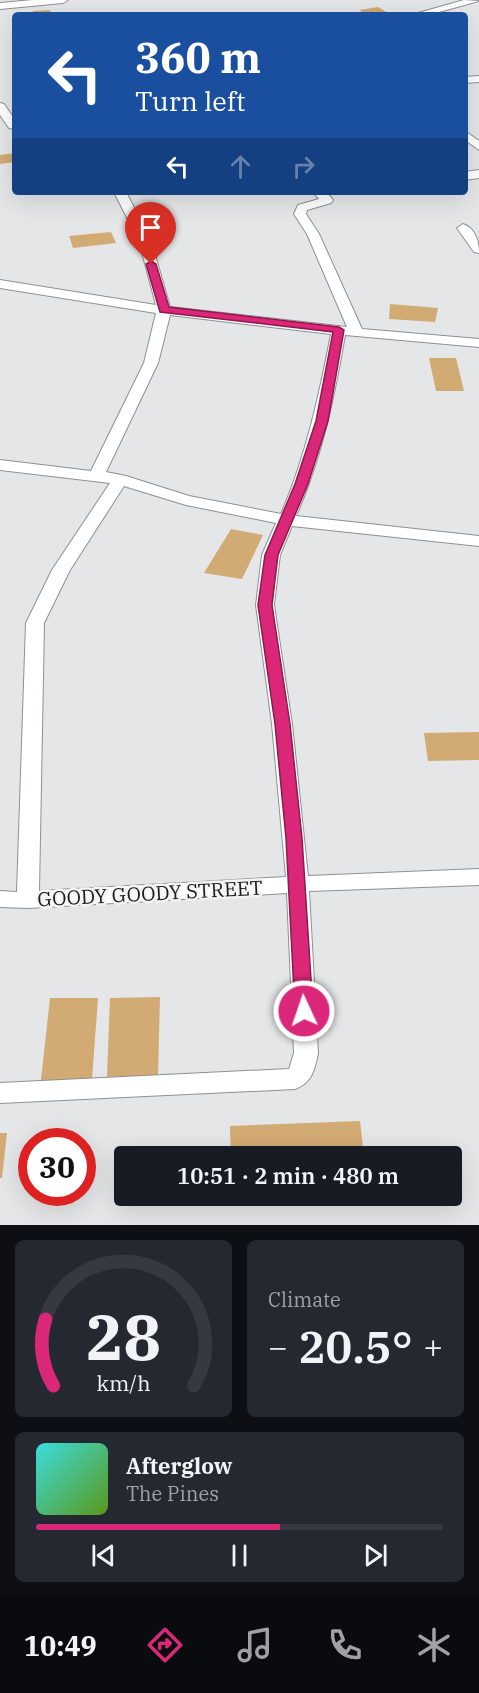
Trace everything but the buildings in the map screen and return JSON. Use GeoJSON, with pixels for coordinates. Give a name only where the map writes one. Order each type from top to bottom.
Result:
{"type":"FeatureCollection","features":[{"type":"Feature","properties":{"kind":"street"},"geometry":{"type":"LineString","coordinates":[[0,6],[63,0]]}},
{"type":"Feature","properties":{"kind":"street"},"geometry":{"type":"LineString","coordinates":[[428,12],[475,0]]}},
{"type":"Feature","properties":{"kind":"street"},"geometry":{"type":"LineString","coordinates":[[0,106],[12,123]]}},
{"type":"Feature","properties":{"kind":"street"},"geometry":{"type":"LineString","coordinates":[[468,137],[479,147]]}},
{"type":"Feature","properties":{"kind":"street"},"geometry":{"type":"LineString","coordinates":[[96,476],[151,363],[164,310],[145,241],[122,195]]}},
{"type":"Feature","properties":{"kind":"street"},"geometry":{"type":"LineString","coordinates":[[322,195],[327,200],[302,208],[300,214],[312,234],[356,331]]}},
{"type":"Feature","properties":{"kind":"street"},"geometry":{"type":"LineString","coordinates":[[463,228],[479,249]]}},
{"type":"Feature","properties":{"kind":"street"},"geometry":{"type":"LineString","coordinates":[[0,284],[164,310],[423,340],[479,343]]}},
{"type":"Feature","properties":{"kind":"street"},"geometry":{"type":"LineString","coordinates":[[0,1093],[294,1079],[302,1071],[306,1053],[298,884],[282,724],[265,605],[272,555],[302,484],[322,421],[339,330]]}},
{"type":"Feature","properties":{"kind":"street"},"geometry":{"type":"LineString","coordinates":[[0,465],[120,479],[186,500],[285,520],[479,541]]}},
{"type":"Feature","properties":{"kind":"street"},"geometry":{"type":"LineString","coordinates":[[28,900],[35,623],[61,570],[120,479]]}},
{"type":"Feature","properties":{"kind":"street","name":"GOODY GOODY STREET"},"geometry":{"type":"LineString","coordinates":[[0,899],[28,900],[298,884],[479,877]]}},
{"type":"Feature","properties":{"kind":"route"},"geometry":{"type":"LineString","coordinates":[[151,264],[164,310],[339,330],[322,421],[302,484],[272,555],[265,605],[282,724],[294,838],[304,1011]]}}]}
